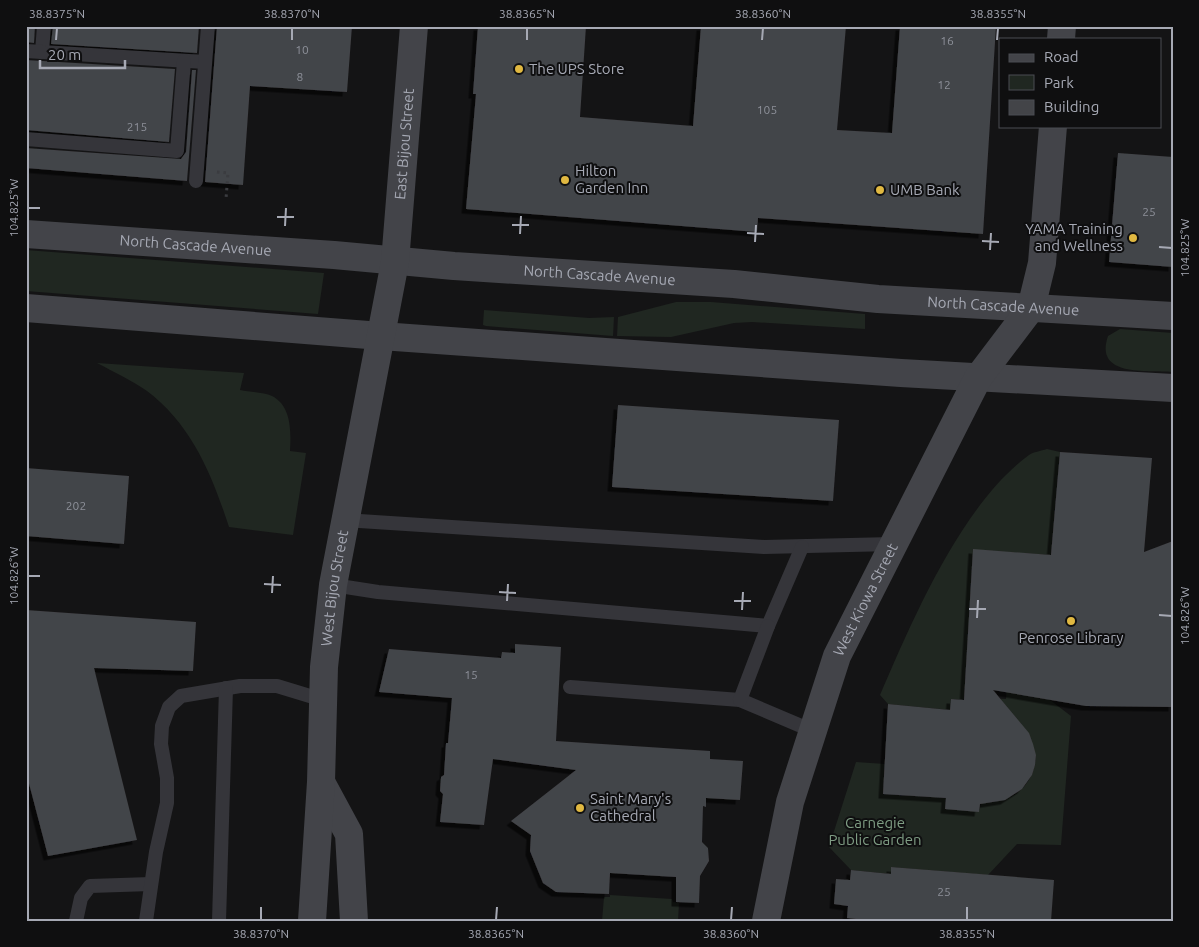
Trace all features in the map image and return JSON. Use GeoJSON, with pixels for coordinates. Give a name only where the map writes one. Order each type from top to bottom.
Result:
{"type":"FeatureCollection","features":[{"type":"Feature","properties":{"kind":"main road","name":"East Bijou Street"},"geometry":{"type":"LineString","coordinates":[[395,262],[414,26]]}},
{"type":"Feature","properties":{"kind":"main road"},"geometry":{"type":"LineString","coordinates":[[1031,308],[1042,263],[1054,128]]}},
{"type":"Feature","properties":{"kind":"main road","name":"North Cascade Avenue"},"geometry":{"type":"LineString","coordinates":[[26,234],[334,255],[395,262],[734,284],[878,299],[1173,316]]}},
{"type":"Feature","properties":{"kind":"main road","name":"West Bijou Street"},"geometry":{"type":"LineString","coordinates":[[312,921],[321,782],[324,667],[333,585],[395,262]]}},
{"type":"Feature","properties":{"kind":"main road"},"geometry":{"type":"LineString","coordinates":[[26,308],[381,336],[978,378],[1173,388]]}},
{"type":"Feature","properties":{"kind":"main road","name":"West Kiowa Street"},"geometry":{"type":"LineString","coordinates":[[766,921],[790,802],[837,656],[978,378],[1031,308]]}},
{"type":"Feature","properties":{"kind":"main road"},"geometry":{"type":"LineString","coordinates":[[321,782],[348,834],[354,921]]}},
{"type":"Feature","properties":{"kind":"lane"},"geometry":{"type":"LineString","coordinates":[[42,52],[44,26]]}},
{"type":"Feature","properties":{"kind":"lane"},"geometry":{"type":"LineString","coordinates":[[196,181],[208,26]]}},
{"type":"Feature","properties":{"kind":"lane"},"geometry":{"type":"LineString","coordinates":[[26,51],[205,62]]}},
{"type":"Feature","properties":{"kind":"lane"},"geometry":{"type":"LineString","coordinates":[[26,139],[177,151],[184,61]]}},
{"type":"Feature","properties":{"kind":"lane"},"geometry":{"type":"LineString","coordinates":[[344,520],[764,548],[893,544]]}},
{"type":"Feature","properties":{"kind":"lane"},"geometry":{"type":"LineString","coordinates":[[740,700],[768,626],[802,547]]}},
{"type":"Feature","properties":{"kind":"lane"},"geometry":{"type":"LineString","coordinates":[[333,585],[390,593],[768,626]]}},
{"type":"Feature","properties":{"kind":"lane"},"geometry":{"type":"LineString","coordinates":[[146,921],[166,803],[166,778],[161,744],[162,726],[169,707],[181,696],[226,688],[276,686],[323,700]]}},
{"type":"Feature","properties":{"kind":"lane"},"geometry":{"type":"LineString","coordinates":[[570,687],[740,700],[813,731]]}},
{"type":"Feature","properties":{"kind":"lane"},"geometry":{"type":"LineString","coordinates":[[219,921],[226,688]]}},
{"type":"Feature","properties":{"kind":"lane"},"geometry":{"type":"LineString","coordinates":[[76,921],[81,898],[90,886],[151,884]]}},
{"type":"Feature","properties":{"kind":"green space"},"geometry":{"type":"Polygon","coordinates":[[[26,250],[324,273],[318,314],[26,291],[26,250]]]}},
{"type":"Feature","properties":{"kind":"green space"},"geometry":{"type":"Polygon","coordinates":[[[676,302],[711,302],[865,314],[865,329],[752,322],[734,323],[671,337],[617,336],[618,317],[676,302]]]}},
{"type":"Feature","properties":{"kind":"green space"},"geometry":{"type":"Polygon","coordinates":[[[484,310],[589,318],[614,317],[613,336],[486,326],[483,325],[484,310]]]}},
{"type":"Feature","properties":{"kind":"green space"},"geometry":{"type":"Polygon","coordinates":[[[1120,329],[1173,333],[1173,372],[1137,371],[1115,365],[1108,359],[1106,349],[1108,336],[1120,329]]]}},
{"type":"Feature","properties":{"kind":"green space"},"geometry":{"type":"Polygon","coordinates":[[[97,363],[244,373],[240,390],[265,394],[279,400],[289,420],[290,451],[306,453],[293,535],[229,527],[207,470],[188,435],[176,419],[163,404],[147,391],[97,363]]]}},
{"type":"Feature","properties":{"kind":"green space"},"geometry":{"type":"Polygon","coordinates":[[[1047,449],[1060,452],[1051,555],[973,550],[964,700],[951,699],[950,710],[888,704],[880,695],[941,565],[982,503],[1004,477],[1029,455],[1047,449]]]}},
{"type":"Feature","properties":{"kind":"green space","name":"Carnegie Public Garden"},"geometry":{"type":"Polygon","coordinates":[[[1007,678],[1050,700],[1071,716],[1061,845],[1017,844],[988,875],[891,867],[891,874],[851,870],[829,847],[856,762],[885,764],[883,794],[946,798],[945,809],[979,811],[981,803],[1002,800],[1019,791],[1025,785],[1034,767],[1036,755],[989,698],[1006,699],[1007,678]]]}},
{"type":"Feature","properties":{"kind":"green space"},"geometry":{"type":"Polygon","coordinates":[[[610,895],[672,899],[673,902],[679,903],[678,921],[602,921],[604,897],[610,897],[610,895]]]}},
{"type":"Feature","properties":{"kind":"building"},"geometry":{"type":"Polygon","coordinates":[[[26,26],[35,26],[34,43],[26,42],[26,26]]]}},
{"type":"Feature","properties":{"kind":"building"},"geometry":{"type":"Polygon","coordinates":[[[53,26],[199,26],[197,53],[51,44],[53,26]]]}},
{"type":"Feature","properties":{"kind":"building"},"geometry":{"type":"Polygon","coordinates":[[[217,26],[352,26],[347,92],[250,86],[243,185],[205,182],[217,26]]]}},
{"type":"Feature","properties":{"kind":"building"},"geometry":{"type":"Polygon","coordinates":[[[478,26],[586,26],[580,117],[693,126],[701,26],[846,26],[837,130],[892,133],[900,26],[996,26],[983,234],[758,218],[757,232],[466,209],[476,94],[473,94],[478,26]]]}},
{"type":"Feature","properties":{"kind":"building"},"geometry":{"type":"Polygon","coordinates":[[[26,60],[175,69],[169,142],[26,130],[26,60]]]}},
{"type":"Feature","properties":{"kind":"building"},"geometry":{"type":"Polygon","coordinates":[[[192,70],[196,70],[187,181],[26,168],[26,148],[181,159],[186,152],[192,70]]]}},
{"type":"Feature","properties":{"kind":"building"},"geometry":{"type":"Polygon","coordinates":[[[1118,153],[1173,157],[1173,267],[1109,262],[1118,153]]]}},
{"type":"Feature","properties":{"kind":"building"},"geometry":{"type":"Polygon","coordinates":[[[618,405],[839,420],[833,501],[612,487],[618,405]]]}},
{"type":"Feature","properties":{"kind":"building","name":"Penrose Library"},"geometry":{"type":"Polygon","coordinates":[[[1060,452],[1152,458],[1144,552],[1173,541],[1173,707],[1086,706],[993,690],[1029,733],[1033,744],[1036,755],[1035,765],[1032,775],[1022,789],[1005,800],[980,804],[979,812],[945,809],[946,798],[883,794],[888,704],[950,710],[951,699],[964,700],[973,549],[1051,555],[1060,452]]]}},
{"type":"Feature","properties":{"kind":"building"},"geometry":{"type":"Polygon","coordinates":[[[26,468],[129,476],[124,544],[26,536],[26,468]]]}},
{"type":"Feature","properties":{"kind":"building"},"geometry":{"type":"Polygon","coordinates":[[[26,610],[196,622],[193,671],[94,668],[137,840],[48,856],[26,772],[26,610]]]}},
{"type":"Feature","properties":{"kind":"building","name":"Saint Mary's Cathedral"},"geometry":{"type":"Polygon","coordinates":[[[515,644],[561,647],[556,741],[710,751],[710,759],[743,761],[740,800],[706,798],[706,807],[703,806],[702,842],[708,848],[709,861],[700,876],[699,903],[676,902],[676,877],[610,873],[609,894],[556,892],[543,883],[530,851],[531,835],[511,821],[576,770],[493,759],[484,825],[440,822],[443,794],[440,791],[441,777],[444,775],[452,698],[379,692],[389,649],[501,658],[502,652],[515,653],[515,644]]]}},
{"type":"Feature","properties":{"kind":"building"},"geometry":{"type":"Polygon","coordinates":[[[891,867],[1054,880],[1051,921],[873,921],[847,918],[848,906],[834,904],[836,879],[850,880],[851,870],[891,874],[891,867]]]}},
{"type":"Feature","properties":{"kind":"place","name":"The UPS Store"},"geometry":{"type":"Point","coordinates":[519,69]}},
{"type":"Feature","properties":{"kind":"place","name":"Hilton Garden Inn"},"geometry":{"type":"Point","coordinates":[565,180]}},
{"type":"Feature","properties":{"kind":"place","name":"UMB Bank"},"geometry":{"type":"Point","coordinates":[880,190]}},
{"type":"Feature","properties":{"kind":"place","name":"YAMA Training and Wellness"},"geometry":{"type":"Point","coordinates":[1133,238]}},
{"type":"Feature","properties":{"kind":"place","name":"Penrose Library"},"geometry":{"type":"Point","coordinates":[1071,621]}},
{"type":"Feature","properties":{"kind":"place","name":"Saint Mary's Cathedral"},"geometry":{"type":"Point","coordinates":[580,808]}}]}
